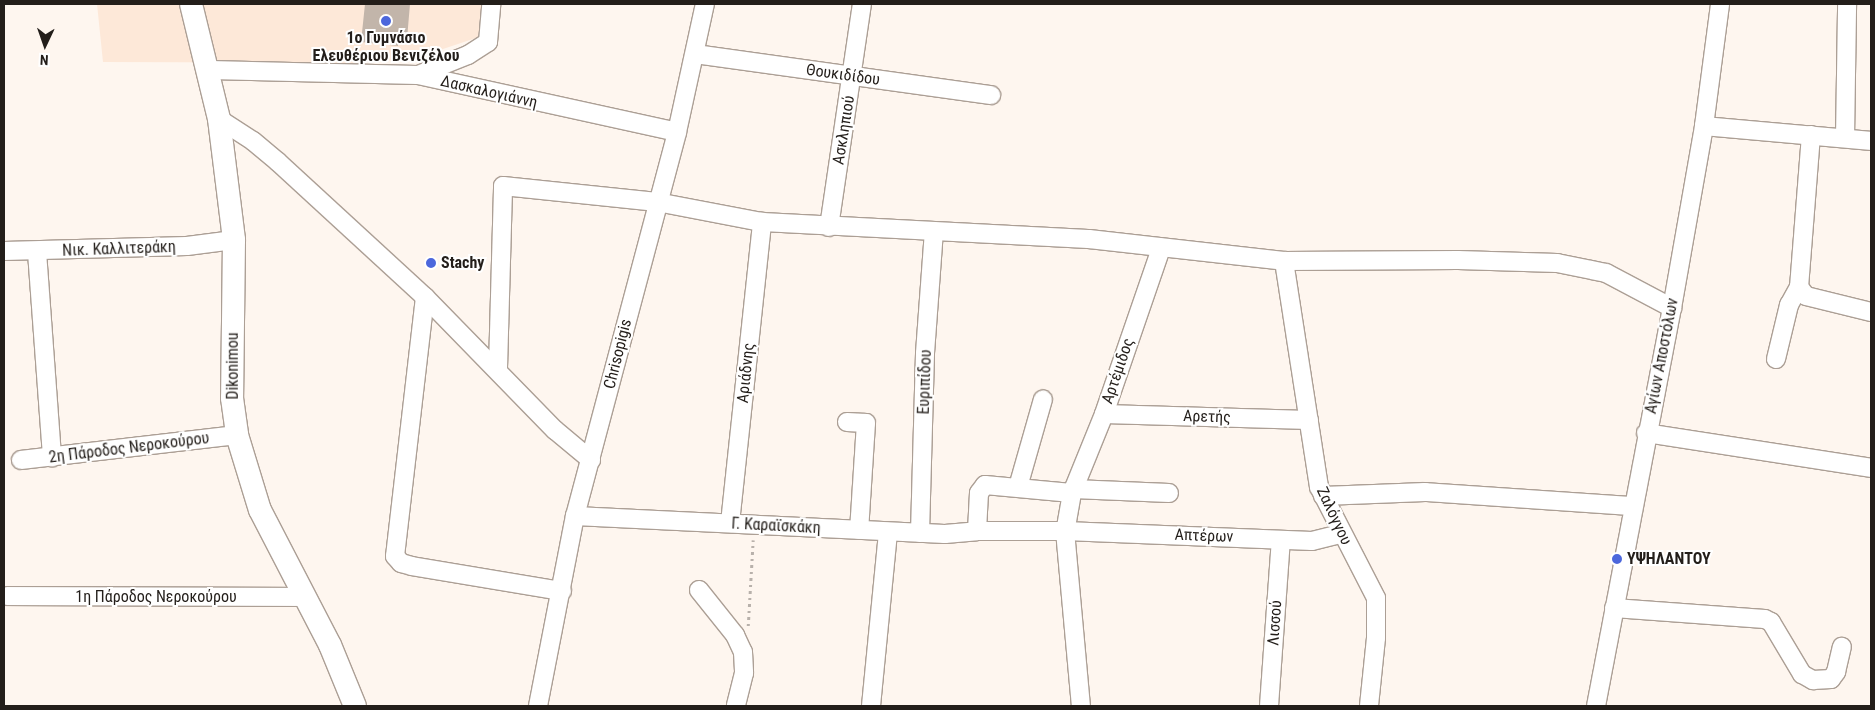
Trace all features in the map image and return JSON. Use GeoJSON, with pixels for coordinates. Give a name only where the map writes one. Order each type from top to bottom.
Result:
{"type":"FeatureCollection","features":[{"type":"Feature","properties":{"kind":"main road","name":"Dikonimou"},"geometry":{"type":"LineString","coordinates":[[191,4],[209,70],[219,119],[234,240],[232,398],[237,435],[260,510],[330,644],[355,706]]}},
{"type":"Feature","properties":{"kind":"street"},"geometry":{"type":"LineString","coordinates":[[418,75],[468,55],[488,42],[491,4]]}},
{"type":"Feature","properties":{"kind":"street","name":"Chrisopigis"},"geometry":{"type":"LineString","coordinates":[[538,706],[562,591],[575,516],[657,202],[678,132],[705,4]]}},
{"type":"Feature","properties":{"kind":"street","name":"Ασκληπιού"},"geometry":{"type":"LineString","coordinates":[[829,227],[862,4]]}},
{"type":"Feature","properties":{"kind":"street","name":"Αγίων Αποστόλων"},"geometry":{"type":"LineString","coordinates":[[1596,706],[1646,433],[1672,308],[1704,126],[1720,4]]}},
{"type":"Feature","properties":{"kind":"street"},"geometry":{"type":"LineString","coordinates":[[1845,138],[1847,4]]}},
{"type":"Feature","properties":{"kind":"street","name":"Θουκιδίδου"},"geometry":{"type":"LineString","coordinates":[[695,54],[991,95]]}},
{"type":"Feature","properties":{"kind":"street","name":"Δασκαλογιάννη"},"geometry":{"type":"LineString","coordinates":[[209,70],[418,75],[678,132]]}},
{"type":"Feature","properties":{"kind":"street"},"geometry":{"type":"LineString","coordinates":[[219,119],[253,141],[278,162],[425,297],[498,368],[555,430],[591,460]]}},
{"type":"Feature","properties":{"kind":"street"},"geometry":{"type":"LineString","coordinates":[[1704,126],[1871,141]]}},
{"type":"Feature","properties":{"kind":"street"},"geometry":{"type":"LineString","coordinates":[[1776,359],[1790,305],[1799,287],[1811,135]]}},
{"type":"Feature","properties":{"kind":"street"},"geometry":{"type":"LineString","coordinates":[[498,368],[503,186],[657,202],[762,222],[1089,240],[1284,261],[1458,260],[1557,263],[1606,274],[1672,308]]}},
{"type":"Feature","properties":{"kind":"street","name":"Αριάδνης"},"geometry":{"type":"LineString","coordinates":[[730,523],[762,222]]}},
{"type":"Feature","properties":{"kind":"street","name":"Ευριπίδου"},"geometry":{"type":"LineString","coordinates":[[920,533],[926,353],[934,231]]}},
{"type":"Feature","properties":{"kind":"street","name":"Νικ. Καλλιτεράκη"},"geometry":{"type":"LineString","coordinates":[[4,252],[187,246],[234,240]]}},
{"type":"Feature","properties":{"kind":"street","name":"Αρτέμιδος"},"geometry":{"type":"LineString","coordinates":[[1073,491],[1104,414],[1161,248]]}},
{"type":"Feature","properties":{"kind":"street"},"geometry":{"type":"LineString","coordinates":[[38,252],[52,457]]}},
{"type":"Feature","properties":{"kind":"street","name":"Ζαλόγγου"},"geometry":{"type":"LineString","coordinates":[[1284,261],[1316,470],[1323,496],[1341,534],[1376,598],[1376,638],[1368,706]]}},
{"type":"Feature","properties":{"kind":"street"},"geometry":{"type":"LineString","coordinates":[[1799,287],[1806,296],[1871,312]]}},
{"type":"Feature","properties":{"kind":"street"},"geometry":{"type":"LineString","coordinates":[[425,297],[395,556],[401,563],[412,566],[562,591]]}},
{"type":"Feature","properties":{"kind":"street"},"geometry":{"type":"LineString","coordinates":[[1018,487],[1043,399]]}},
{"type":"Feature","properties":{"kind":"street","name":"Αρετής"},"geometry":{"type":"LineString","coordinates":[[1104,414],[1309,420]]}},
{"type":"Feature","properties":{"kind":"street"},"geometry":{"type":"LineString","coordinates":[[847,422],[866,423],[859,530]]}},
{"type":"Feature","properties":{"kind":"street"},"geometry":{"type":"LineString","coordinates":[[1646,433],[1871,468]]}},
{"type":"Feature","properties":{"kind":"street","name":"2η Πάροδος Νεροκούρου"},"geometry":{"type":"LineString","coordinates":[[21,460],[237,435]]}},
{"type":"Feature","properties":{"kind":"street"},"geometry":{"type":"LineString","coordinates":[[977,531],[981,488],[990,484],[1073,491],[1169,493]]}},
{"type":"Feature","properties":{"kind":"street"},"geometry":{"type":"LineString","coordinates":[[1073,491],[1066,531],[1082,706]]}},
{"type":"Feature","properties":{"kind":"street"},"geometry":{"type":"LineString","coordinates":[[1323,496],[1425,492],[1633,506]]}},
{"type":"Feature","properties":{"kind":"street","name":"Γ. Καραϊσκάκη"},"geometry":{"type":"LineString","coordinates":[[575,516],[920,533],[1066,531]]}},
{"type":"Feature","properties":{"kind":"street","name":"Απτέρων"},"geometry":{"type":"LineString","coordinates":[[1066,531],[1312,541],[1341,534]]}},
{"type":"Feature","properties":{"kind":"street"},"geometry":{"type":"LineString","coordinates":[[871,706],[888,532]]}},
{"type":"Feature","properties":{"kind":"street","name":"Λισσού"},"geometry":{"type":"LineString","coordinates":[[1269,706],[1281,540]]}},
{"type":"Feature","properties":{"kind":"street"},"geometry":{"type":"LineString","coordinates":[[699,590],[735,635],[743,652],[744,673],[736,706]]}},
{"type":"Feature","properties":{"kind":"street","name":"1η Πάροδος Νεροκούρου"},"geometry":{"type":"LineString","coordinates":[[7,596],[305,597]]}},
{"type":"Feature","properties":{"kind":"street"},"geometry":{"type":"LineString","coordinates":[[1614,608],[1765,618],[1771,622],[1802,674],[1813,680],[1831,679],[1836,672],[1842,647]]}},
{"type":"Feature","properties":{"kind":"path"},"geometry":{"type":"LineString","coordinates":[[743,652],[750,617],[754,524]]}},
{"type":"Feature","properties":{"kind":"shaded area"},"geometry":{"type":"Polygon","coordinates":[[[97,4],[486,4],[485,35],[413,59],[350,63],[103,62],[97,4]]]}},
{"type":"Feature","properties":{"kind":"building","name":"1ο Γυμνάσιο Ελευθέριου Βενιζέλου"},"geometry":{"type":"Polygon","coordinates":[[[365,4],[410,4],[407,39],[399,38],[398,46],[361,42],[365,4]]]}},
{"type":"Feature","properties":{"kind":"place","name":"1ο Γυμνάσιο Ελευθέριου Βενιζέλου"},"geometry":{"type":"Point","coordinates":[386,21]}},
{"type":"Feature","properties":{"kind":"place","name":"Stachy"},"geometry":{"type":"Point","coordinates":[431,263]}},
{"type":"Feature","properties":{"kind":"place","name":"ΥΨΗΛΑΝΤΟΥ"},"geometry":{"type":"Point","coordinates":[1617,559]}}]}
